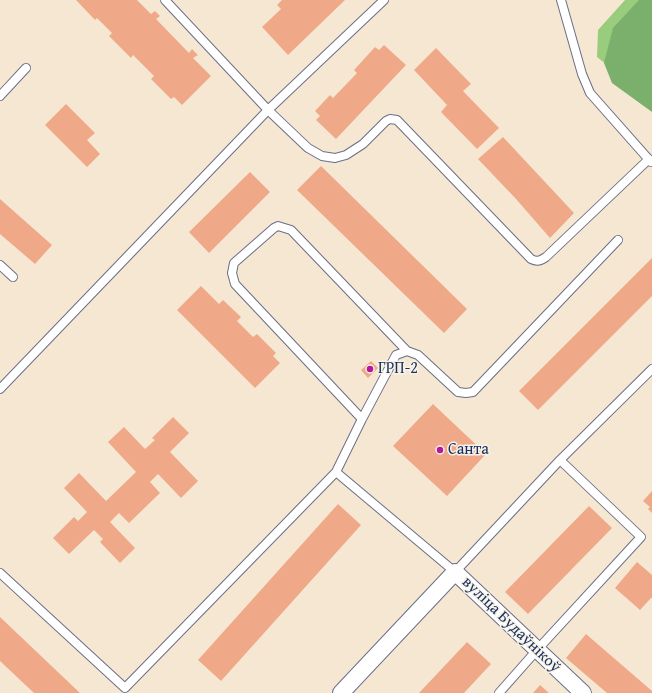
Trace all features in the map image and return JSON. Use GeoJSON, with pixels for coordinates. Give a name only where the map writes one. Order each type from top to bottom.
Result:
{"type":"FeatureCollection","features":[{"type":"Feature","properties":{"kind":"street","name":"вуліца Будаўнікоў"},"geometry":{"type":"LineString","coordinates":[[341,693],[455,572],[583,693]]}},
{"type":"Feature","properties":{"kind":"lane"},"geometry":{"type":"LineString","coordinates":[[165,0],[268,110],[308,148],[322,156],[335,158],[346,155],[357,148],[386,121],[390,119],[397,120],[531,259],[536,261],[546,257],[650,161],[590,93],[582,74],[561,0]]}},
{"type":"Feature","properties":{"kind":"lane"},"geometry":{"type":"LineString","coordinates":[[0,389],[268,110],[384,0]]}},
{"type":"Feature","properties":{"kind":"lane"},"geometry":{"type":"LineString","coordinates":[[0,96],[26,68]]}},
{"type":"Feature","properties":{"kind":"lane"},"geometry":{"type":"LineString","coordinates":[[362,419],[235,284],[232,273],[234,263],[274,228],[278,226],[291,230],[407,351],[418,355],[458,392],[466,393],[473,392],[618,240]]}},
{"type":"Feature","properties":{"kind":"lane"},"geometry":{"type":"LineString","coordinates":[[0,265],[13,277]]}},
{"type":"Feature","properties":{"kind":"lane"},"geometry":{"type":"LineString","coordinates":[[0,573],[125,688],[336,472],[396,355],[407,351]]}},
{"type":"Feature","properties":{"kind":"lane"},"geometry":{"type":"LineString","coordinates":[[336,472],[455,572],[560,460],[652,369]]}},
{"type":"Feature","properties":{"kind":"lane"},"geometry":{"type":"LineString","coordinates":[[499,693],[536,650],[641,537],[560,460]]}},
{"type":"Feature","properties":{"kind":"green space"},"geometry":{"type":"Polygon","coordinates":[[[625,0],[652,0],[652,100],[597,57],[598,30],[625,0]]]}},
{"type":"Feature","properties":{"kind":"green space"},"geometry":{"type":"Polygon","coordinates":[[[639,0],[652,0],[652,112],[612,83],[604,63],[613,28],[639,0]]]}},
{"type":"Feature","properties":{"kind":"building"},"geometry":{"type":"Polygon","coordinates":[[[76,0],[137,0],[151,14],[155,11],[160,16],[156,19],[189,53],[192,49],[198,55],[193,58],[211,76],[182,105],[174,97],[171,99],[151,79],[154,76],[133,55],[131,58],[109,36],[112,33],[97,18],[95,20],[76,0]]]}},
{"type":"Feature","properties":{"kind":"building"},"geometry":{"type":"Polygon","coordinates":[[[282,0],[345,0],[288,55],[262,27],[281,9],[277,5],[282,0]]]}},
{"type":"Feature","properties":{"kind":"building"},"geometry":{"type":"Polygon","coordinates":[[[384,45],[406,65],[336,139],[316,120],[320,116],[315,111],[330,95],[333,98],[357,73],[354,70],[375,47],[379,50],[384,45]]]}},
{"type":"Feature","properties":{"kind":"building"},"geometry":{"type":"Polygon","coordinates":[[[436,48],[471,84],[463,91],[499,128],[477,149],[441,112],[447,105],[414,70],[436,48]]]}},
{"type":"Feature","properties":{"kind":"building"},"geometry":{"type":"Polygon","coordinates":[[[66,104],[95,133],[87,140],[100,154],[87,167],[45,125],[66,104]]]}},
{"type":"Feature","properties":{"kind":"building"},"geometry":{"type":"Polygon","coordinates":[[[503,137],[574,213],[550,238],[478,159],[503,137]]]}},
{"type":"Feature","properties":{"kind":"building"},"geometry":{"type":"Polygon","coordinates":[[[321,166],[467,309],[444,333],[297,190],[321,166]]]}},
{"type":"Feature","properties":{"kind":"building"},"geometry":{"type":"Polygon","coordinates":[[[250,172],[270,192],[209,253],[189,232],[250,172]]]}},
{"type":"Feature","properties":{"kind":"building"},"geometry":{"type":"Polygon","coordinates":[[[0,199],[52,245],[35,264],[0,234],[0,199]]]}},
{"type":"Feature","properties":{"kind":"building"},"geometry":{"type":"Polygon","coordinates":[[[652,258],[652,296],[538,410],[519,391],[652,258]]]}},
{"type":"Feature","properties":{"kind":"building"},"geometry":{"type":"Polygon","coordinates":[[[201,286],[219,304],[223,300],[241,317],[237,321],[253,337],[257,334],[276,353],[273,356],[280,363],[255,388],[177,310],[201,286]]]}},
{"type":"Feature","properties":{"kind":"building","name":"ГРП-2"},"geometry":{"type":"Polygon","coordinates":[[[371,361],[378,368],[368,378],[361,370],[371,361]]]}},
{"type":"Feature","properties":{"kind":"building","name":"Санта"},"geometry":{"type":"Polygon","coordinates":[[[433,404],[486,454],[447,496],[393,446],[433,404]]]}},
{"type":"Feature","properties":{"kind":"building"},"geometry":{"type":"Polygon","coordinates":[[[173,417],[189,433],[170,452],[198,481],[181,498],[158,474],[150,482],[160,493],[129,523],[119,513],[110,522],[135,548],[120,563],[100,542],[103,539],[94,530],[69,554],[53,538],[74,517],[78,521],[87,512],[64,488],[79,473],[106,501],[136,472],[108,442],[124,427],[145,449],[155,440],[152,438],[173,417]]]}},
{"type":"Feature","properties":{"kind":"building"},"geometry":{"type":"Polygon","coordinates":[[[652,491],[652,513],[648,509],[650,507],[643,501],[652,491]]]}},
{"type":"Feature","properties":{"kind":"building"},"geometry":{"type":"Polygon","coordinates":[[[338,504],[361,525],[221,681],[198,660],[338,504]]]}},
{"type":"Feature","properties":{"kind":"building"},"geometry":{"type":"Polygon","coordinates":[[[589,506],[612,528],[528,614],[505,592],[589,506]]]}},
{"type":"Feature","properties":{"kind":"building"},"geometry":{"type":"Polygon","coordinates":[[[637,562],[652,575],[652,598],[640,610],[615,588],[637,562]]]}},
{"type":"Feature","properties":{"kind":"building"},"geometry":{"type":"Polygon","coordinates":[[[0,617],[80,693],[34,693],[0,661],[0,617]]]}},
{"type":"Feature","properties":{"kind":"building"},"geometry":{"type":"Polygon","coordinates":[[[586,634],[652,691],[652,693],[607,693],[566,658],[586,634]]]}},
{"type":"Feature","properties":{"kind":"building"},"geometry":{"type":"Polygon","coordinates":[[[467,642],[491,664],[464,693],[419,693],[467,642]]]}},
{"type":"Feature","properties":{"kind":"building"},"geometry":{"type":"Polygon","coordinates":[[[540,685],[549,693],[533,693],[540,685]]]}},
{"type":"Feature","properties":{"kind":"place","name":"ГРП-2"},"geometry":{"type":"Point","coordinates":[370,369]}},
{"type":"Feature","properties":{"kind":"place","name":"Санта"},"geometry":{"type":"Point","coordinates":[440,450]}}]}
